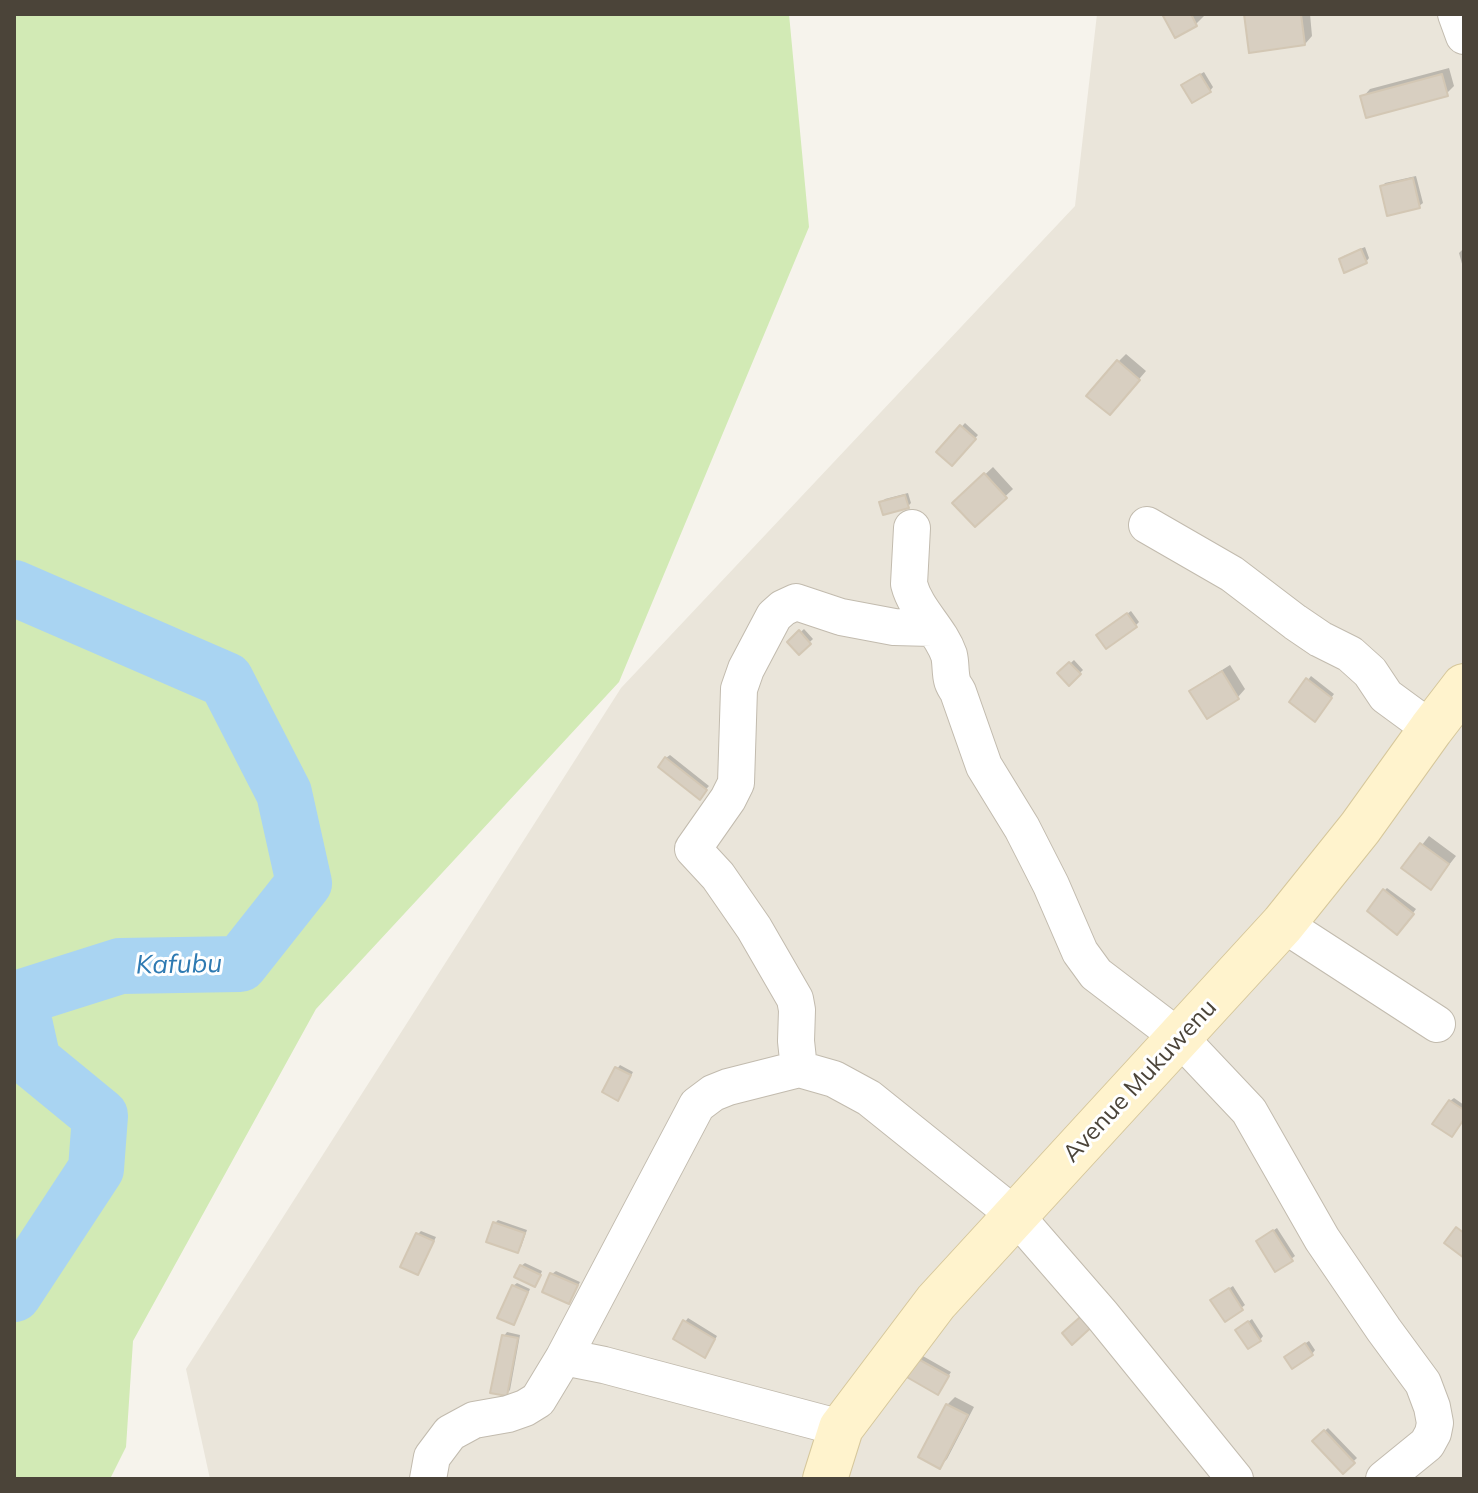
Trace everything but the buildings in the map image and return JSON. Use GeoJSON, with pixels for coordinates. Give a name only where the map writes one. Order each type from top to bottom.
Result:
{"type":"FeatureCollection","features":[{"type":"Feature","properties":{"kind":"street"},"geometry":{"type":"LineString","coordinates":[[1456,14],[1464,36]]}},
{"type":"Feature","properties":{"kind":"street"},"geometry":{"type":"LineString","coordinates":[[1147,525],[1232,574],[1320,639],[1350,654],[1370,672],[1386,696],[1431,729]]}},
{"type":"Feature","properties":{"kind":"street"},"geometry":{"type":"LineString","coordinates":[[912,528],[911,592],[932,628],[939,634],[950,657],[952,681],[984,766],[1022,828],[1080,952],[1096,974],[1180,1038],[1249,1111],[1322,1239],[1423,1383],[1432,1407],[1433,1433],[1427,1444],[1384,1479]]}},
{"type":"Feature","properties":{"kind":"street"},"geometry":{"type":"LineString","coordinates":[[799,1069],[795,999],[754,928],[718,876],[693,849],[736,783],[739,689],[774,616],[796,602],[841,617],[894,627],[932,628]]}},
{"type":"Feature","properties":{"kind":"street","name":"Avenue Mukuwenu"},"geometry":{"type":"LineString","coordinates":[[825,1479],[841,1428],[936,1302],[1283,924],[1360,828],[1464,686]]}},
{"type":"Feature","properties":{"kind":"street"},"geometry":{"type":"LineString","coordinates":[[1283,924],[1437,1024]]}},
{"type":"Feature","properties":{"kind":"street"},"geometry":{"type":"LineString","coordinates":[[428,1479],[432,1457],[450,1433],[474,1420],[508,1414],[538,1400],[564,1357],[697,1105],[728,1087],[799,1069],[834,1079],[869,1098],[1016,1216],[1102,1315],[1235,1479]]}},
{"type":"Feature","properties":{"kind":"street"},"geometry":{"type":"LineString","coordinates":[[564,1357],[841,1428]]}},
{"type":"Feature","properties":{"kind":"shaded area"},"geometry":{"type":"Polygon","coordinates":[[[1097,14],[1464,14],[1464,1479],[210,1479],[186,1369],[621,688],[1075,206],[1097,14]]]}},
{"type":"Feature","properties":{"kind":"green space"},"geometry":{"type":"Polygon","coordinates":[[[14,14],[789,14],[809,227],[619,682],[316,1009],[133,1341],[126,1447],[110,1479],[14,1479],[14,14]]]}},
{"type":"Feature","properties":{"kind":"waterway","name":"Kafubu"},"geometry":{"type":"LineString","coordinates":[[14,588],[226,680],[284,793],[304,883],[240,964],[120,966],[19,998],[33,1061],[100,1116],[96,1169],[14,1294]]}}]}
